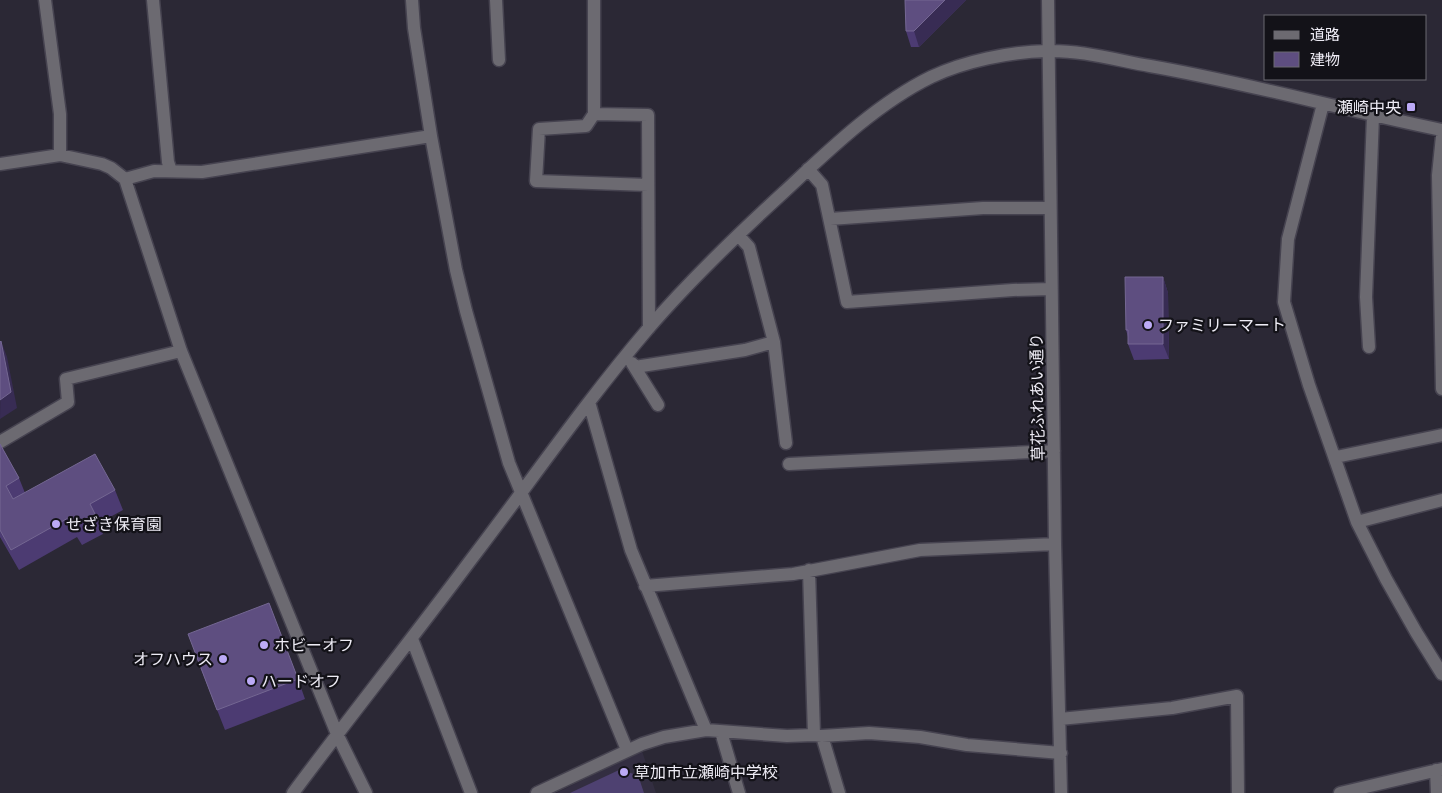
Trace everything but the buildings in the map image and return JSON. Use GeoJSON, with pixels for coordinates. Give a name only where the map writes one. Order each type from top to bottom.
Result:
{"type":"FeatureCollection","features":[{"type":"Feature","properties":{"kind":"street"},"geometry":{"type":"LineString","coordinates":[[45,0],[60,114],[60,155]]}},
{"type":"Feature","properties":{"kind":"street"},"geometry":{"type":"LineString","coordinates":[[154,0],[168,162],[171,171]]}},
{"type":"Feature","properties":{"kind":"street"},"geometry":{"type":"LineString","coordinates":[[412,0],[414,28],[431,136],[456,270],[509,463],[627,750]]}},
{"type":"Feature","properties":{"kind":"street"},"geometry":{"type":"LineString","coordinates":[[496,0],[499,60]]}},
{"type":"Feature","properties":{"kind":"street"},"geometry":{"type":"LineString","coordinates":[[594,0],[594,114],[586,126],[539,129],[536,181],[648,185]]}},
{"type":"Feature","properties":{"kind":"street","name":"草花ふれあい通り"},"geometry":{"type":"LineString","coordinates":[[1048,0],[1047,51],[1055,544],[1061,793]]}},
{"type":"Feature","properties":{"kind":"street"},"geometry":{"type":"LineString","coordinates":[[293,793],[412,639],[589,402],[649,328],[738,235],[808,169],[876,111],[929,78],[968,62],[1047,51],[1091,55],[1191,73],[1442,130]]}},
{"type":"Feature","properties":{"kind":"street"},"geometry":{"type":"LineString","coordinates":[[1323,104],[1288,239],[1284,302],[1309,385],[1357,522],[1390,586],[1442,674]]}},
{"type":"Feature","properties":{"kind":"street"},"geometry":{"type":"LineString","coordinates":[[594,114],[648,115],[649,328]]}},
{"type":"Feature","properties":{"kind":"street"},"geometry":{"type":"LineString","coordinates":[[1369,347],[1366,297],[1374,116]]}},
{"type":"Feature","properties":{"kind":"street"},"geometry":{"type":"LineString","coordinates":[[125,179],[154,171],[202,172],[431,136]]}},
{"type":"Feature","properties":{"kind":"street"},"geometry":{"type":"LineString","coordinates":[[1442,136],[1438,175],[1442,389]]}},
{"type":"Feature","properties":{"kind":"street"},"geometry":{"type":"LineString","coordinates":[[0,164],[60,155],[102,164],[111,168],[125,179],[181,351],[337,734],[366,793]]}},
{"type":"Feature","properties":{"kind":"street"},"geometry":{"type":"LineString","coordinates":[[808,169],[822,185],[847,302],[1051,289]]}},
{"type":"Feature","properties":{"kind":"street"},"geometry":{"type":"LineString","coordinates":[[830,220],[983,208],[1050,208]]}},
{"type":"Feature","properties":{"kind":"street"},"geometry":{"type":"LineString","coordinates":[[738,235],[749,247],[774,342],[786,443]]}},
{"type":"Feature","properties":{"kind":"street"},"geometry":{"type":"LineString","coordinates":[[635,367],[745,350],[774,342]]}},
{"type":"Feature","properties":{"kind":"street"},"geometry":{"type":"LineString","coordinates":[[0,442],[68,402],[66,379],[181,351]]}},
{"type":"Feature","properties":{"kind":"street"},"geometry":{"type":"LineString","coordinates":[[627,355],[658,405]]}},
{"type":"Feature","properties":{"kind":"street"},"geometry":{"type":"LineString","coordinates":[[589,402],[631,550],[706,730]]}},
{"type":"Feature","properties":{"kind":"street"},"geometry":{"type":"LineString","coordinates":[[1336,458],[1442,435]]}},
{"type":"Feature","properties":{"kind":"street"},"geometry":{"type":"LineString","coordinates":[[790,464],[1054,451]]}},
{"type":"Feature","properties":{"kind":"street"},"geometry":{"type":"LineString","coordinates":[[1357,522],[1442,500]]}},
{"type":"Feature","properties":{"kind":"street"},"geometry":{"type":"LineString","coordinates":[[645,586],[793,574],[920,550],[1055,544]]}},
{"type":"Feature","properties":{"kind":"street"},"geometry":{"type":"LineString","coordinates":[[809,570],[818,736],[839,793]]}},
{"type":"Feature","properties":{"kind":"street"},"geometry":{"type":"LineString","coordinates":[[412,639],[472,793]]}},
{"type":"Feature","properties":{"kind":"street"},"geometry":{"type":"LineString","coordinates":[[1060,719],[1172,708],[1237,696],[1238,793]]}},
{"type":"Feature","properties":{"kind":"street"},"geometry":{"type":"LineString","coordinates":[[537,793],[549,789],[627,750],[664,737],[706,730],[787,736],[869,733],[920,737],[968,745],[1061,753]]}},
{"type":"Feature","properties":{"kind":"street"},"geometry":{"type":"LineString","coordinates":[[721,732],[739,793]]}},
{"type":"Feature","properties":{"kind":"street"},"geometry":{"type":"LineString","coordinates":[[1340,793],[1439,770],[1437,793]]}},
{"type":"Feature","properties":{"kind":"shaded area","name":"草加市立瀬崎中学校"},"geometry":{"type":"Polygon","coordinates":[[[642,751],[656,793],[556,793],[642,751]]]}},
{"type":"Feature","properties":{"kind":"shaded area"},"geometry":{"type":"Polygon","coordinates":[[[619,770],[638,775],[644,793],[570,793],[619,770]]]}},
{"type":"Feature","properties":{"kind":"place","name":"瀬崎中央"},"geometry":{"type":"Point","coordinates":[1411,107]}},
{"type":"Feature","properties":{"kind":"place","name":"ファミリーマート"},"geometry":{"type":"Point","coordinates":[1148,325]}},
{"type":"Feature","properties":{"kind":"place","name":"せざき保育園"},"geometry":{"type":"Point","coordinates":[56,524]}},
{"type":"Feature","properties":{"kind":"place","name":"ホビーオフ"},"geometry":{"type":"Point","coordinates":[264,645]}},
{"type":"Feature","properties":{"kind":"place","name":"オフハウス"},"geometry":{"type":"Point","coordinates":[223,659]}},
{"type":"Feature","properties":{"kind":"place","name":"ハードオフ"},"geometry":{"type":"Point","coordinates":[251,681]}},
{"type":"Feature","properties":{"kind":"place","name":"草加市立瀬崎中学校"},"geometry":{"type":"Point","coordinates":[624,772]}}]}
